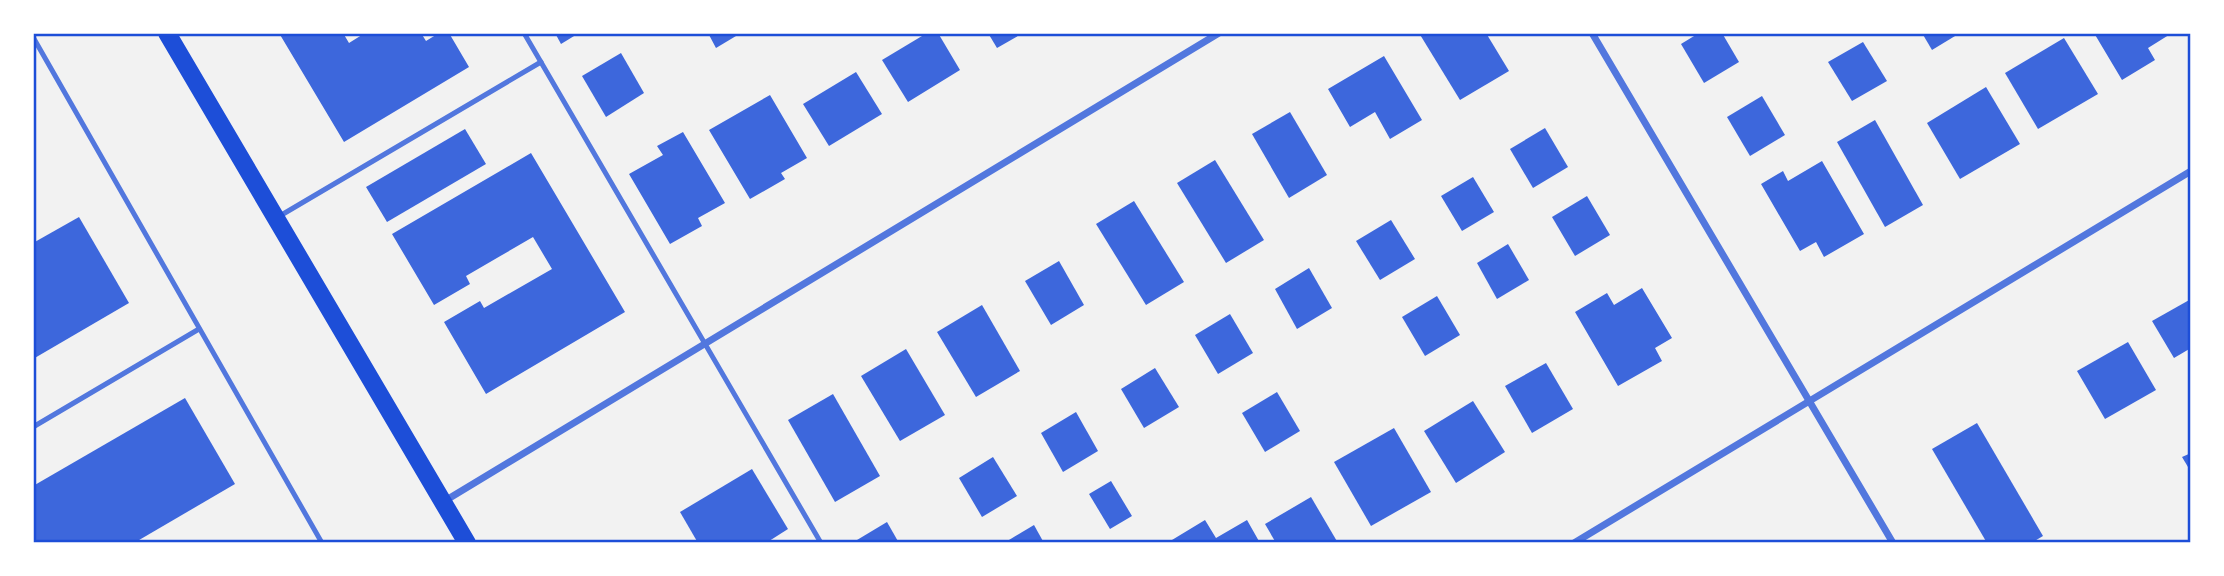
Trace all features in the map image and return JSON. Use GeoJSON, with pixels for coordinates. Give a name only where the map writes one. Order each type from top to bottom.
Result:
{"type":"FeatureCollection","features":[{"type":"Feature","properties":{"kind":"main road"},"geometry":{"type":"LineString","coordinates":[[167,33],[467,543]]}},
{"type":"Feature","properties":{"kind":"street"},"geometry":{"type":"LineString","coordinates":[[443,502],[1219,33]]}},
{"type":"Feature","properties":{"kind":"street"},"geometry":{"type":"LineString","coordinates":[[1592,33],[1893,543]]}},
{"type":"Feature","properties":{"kind":"street"},"geometry":{"type":"LineString","coordinates":[[1574,543],[2191,171]]}},
{"type":"Feature","properties":{"kind":"lane"},"geometry":{"type":"LineString","coordinates":[[524,33],[821,543]]}},
{"type":"Feature","properties":{"kind":"lane"},"geometry":{"type":"LineString","coordinates":[[33,37],[322,543]]}},
{"type":"Feature","properties":{"kind":"lane"},"geometry":{"type":"LineString","coordinates":[[276,218],[541,62]]}},
{"type":"Feature","properties":{"kind":"lane"},"geometry":{"type":"LineString","coordinates":[[33,426],[199,329]]}},
{"type":"Feature","properties":{"kind":"building"},"geometry":{"type":"Polygon","coordinates":[[[279,33],[343,33],[349,43],[365,33],[421,33],[426,41],[439,33],[449,33],[469,67],[344,142],[279,33]]]}},
{"type":"Feature","properties":{"kind":"building"},"geometry":{"type":"Polygon","coordinates":[[[555,33],[579,33],[561,44],[555,33]]]}},
{"type":"Feature","properties":{"kind":"building"},"geometry":{"type":"Polygon","coordinates":[[[708,33],[741,33],[716,48],[708,33]]]}},
{"type":"Feature","properties":{"kind":"building"},"geometry":{"type":"Polygon","coordinates":[[[927,33],[938,33],[960,70],[908,102],[882,60],[927,33]]]}},
{"type":"Feature","properties":{"kind":"building"},"geometry":{"type":"Polygon","coordinates":[[[988,33],[1023,33],[997,48],[988,33]]]}},
{"type":"Feature","properties":{"kind":"building"},"geometry":{"type":"Polygon","coordinates":[[[1419,33],[1486,33],[1509,71],[1460,100],[1419,33]]]}},
{"type":"Feature","properties":{"kind":"building"},"geometry":{"type":"Polygon","coordinates":[[[1699,33],[1722,33],[1739,62],[1704,83],[1681,44],[1699,33]]]}},
{"type":"Feature","properties":{"kind":"building"},"geometry":{"type":"Polygon","coordinates":[[[1922,33],[1960,33],[1932,50],[1922,33]]]}},
{"type":"Feature","properties":{"kind":"building"},"geometry":{"type":"Polygon","coordinates":[[[2094,33],[2172,33],[2148,48],[2155,60],[2122,80],[2094,33]]]}},
{"type":"Feature","properties":{"kind":"building"},"geometry":{"type":"Polygon","coordinates":[[[2064,38],[2098,94],[2038,129],[2005,73],[2064,38]]]}},
{"type":"Feature","properties":{"kind":"building"},"geometry":{"type":"Polygon","coordinates":[[[1863,42],[1887,81],[1852,101],[1828,62],[1863,42]]]}},
{"type":"Feature","properties":{"kind":"building"},"geometry":{"type":"Polygon","coordinates":[[[621,53],[644,93],[606,117],[582,76],[621,53]]]}},
{"type":"Feature","properties":{"kind":"building"},"geometry":{"type":"Polygon","coordinates":[[[1384,56],[1422,120],[1390,139],[1375,112],[1350,127],[1328,89],[1384,56]]]}},
{"type":"Feature","properties":{"kind":"building"},"geometry":{"type":"Polygon","coordinates":[[[856,72],[882,114],[829,146],[803,104],[856,72]]]}},
{"type":"Feature","properties":{"kind":"building"},"geometry":{"type":"Polygon","coordinates":[[[1986,87],[2020,144],[1960,179],[1927,123],[1986,87]]]}},
{"type":"Feature","properties":{"kind":"building"},"geometry":{"type":"Polygon","coordinates":[[[770,95],[807,158],[781,173],[785,179],[750,199],[709,130],[770,95]]]}},
{"type":"Feature","properties":{"kind":"building"},"geometry":{"type":"Polygon","coordinates":[[[1762,96],[1785,135],[1750,156],[1727,117],[1762,96]]]}},
{"type":"Feature","properties":{"kind":"building"},"geometry":{"type":"Polygon","coordinates":[[[1290,112],[1327,175],[1289,198],[1252,134],[1290,112]]]}},
{"type":"Feature","properties":{"kind":"building"},"geometry":{"type":"Polygon","coordinates":[[[1875,120],[1923,205],[1885,227],[1837,142],[1875,120]]]}},
{"type":"Feature","properties":{"kind":"building"},"geometry":{"type":"Polygon","coordinates":[[[1545,128],[1568,167],[1533,188],[1510,149],[1545,128]]]}},
{"type":"Feature","properties":{"kind":"building"},"geometry":{"type":"Polygon","coordinates":[[[465,129],[486,164],[387,222],[366,187],[465,129]]]}},
{"type":"Feature","properties":{"kind":"building"},"geometry":{"type":"Polygon","coordinates":[[[683,132],[725,203],[698,218],[702,226],[670,244],[629,174],[663,155],[657,146],[683,132]]]}},
{"type":"Feature","properties":{"kind":"building"},"geometry":{"type":"Polygon","coordinates":[[[531,153],[625,312],[486,394],[444,322],[480,301],[484,308],[552,269],[533,237],[466,276],[470,284],[434,305],[392,234],[531,153]]]}},
{"type":"Feature","properties":{"kind":"building"},"geometry":{"type":"Polygon","coordinates":[[[1215,160],[1264,240],[1226,263],[1177,183],[1215,160]]]}},
{"type":"Feature","properties":{"kind":"building"},"geometry":{"type":"Polygon","coordinates":[[[1822,161],[1864,234],[1824,257],[1816,242],[1800,251],[1761,184],[1783,171],[1788,181],[1822,161]]]}},
{"type":"Feature","properties":{"kind":"building"},"geometry":{"type":"Polygon","coordinates":[[[1473,177],[1494,212],[1462,231],[1441,196],[1473,177]]]}},
{"type":"Feature","properties":{"kind":"building"},"geometry":{"type":"Polygon","coordinates":[[[1587,196],[1610,235],[1575,256],[1552,217],[1587,196]]]}},
{"type":"Feature","properties":{"kind":"building"},"geometry":{"type":"Polygon","coordinates":[[[1134,201],[1184,282],[1146,305],[1096,224],[1134,201]]]}},
{"type":"Feature","properties":{"kind":"building"},"geometry":{"type":"Polygon","coordinates":[[[79,217],[129,303],[33,359],[33,243],[79,217]]]}},
{"type":"Feature","properties":{"kind":"building"},"geometry":{"type":"Polygon","coordinates":[[[1391,220],[1415,259],[1380,280],[1356,241],[1391,220]]]}},
{"type":"Feature","properties":{"kind":"building"},"geometry":{"type":"Polygon","coordinates":[[[1508,244],[1529,280],[1497,299],[1477,263],[1508,244]]]}},
{"type":"Feature","properties":{"kind":"building"},"geometry":{"type":"Polygon","coordinates":[[[1059,261],[1084,305],[1051,325],[1025,281],[1059,261]]]}},
{"type":"Feature","properties":{"kind":"building"},"geometry":{"type":"Polygon","coordinates":[[[1309,268],[1332,308],[1297,329],[1275,289],[1309,268]]]}},
{"type":"Feature","properties":{"kind":"building"},"geometry":{"type":"Polygon","coordinates":[[[1642,288],[1672,338],[1655,348],[1662,361],[1618,386],[1575,312],[1607,293],[1614,305],[1642,288]]]}},
{"type":"Feature","properties":{"kind":"building"},"geometry":{"type":"Polygon","coordinates":[[[1437,296],[1460,335],[1425,356],[1402,317],[1437,296]]]}},
{"type":"Feature","properties":{"kind":"building"},"geometry":{"type":"Polygon","coordinates":[[[2191,299],[2191,348],[2174,358],[2152,321],[2191,299]]]}},
{"type":"Feature","properties":{"kind":"building"},"geometry":{"type":"Polygon","coordinates":[[[982,305],[1020,371],[976,397],[937,332],[982,305]]]}},
{"type":"Feature","properties":{"kind":"building"},"geometry":{"type":"Polygon","coordinates":[[[1230,314],[1253,353],[1218,374],[1195,335],[1230,314]]]}},
{"type":"Feature","properties":{"kind":"building"},"geometry":{"type":"Polygon","coordinates":[[[2128,342],[2156,390],[2105,419],[2077,371],[2128,342]]]}},
{"type":"Feature","properties":{"kind":"building"},"geometry":{"type":"Polygon","coordinates":[[[906,349],[945,415],[900,441],[861,376],[906,349]]]}},
{"type":"Feature","properties":{"kind":"building"},"geometry":{"type":"Polygon","coordinates":[[[1546,363],[1573,409],[1532,433],[1505,386],[1546,363]]]}},
{"type":"Feature","properties":{"kind":"building"},"geometry":{"type":"Polygon","coordinates":[[[1155,368],[1179,407],[1144,428],[1121,389],[1155,368]]]}},
{"type":"Feature","properties":{"kind":"building"},"geometry":{"type":"Polygon","coordinates":[[[1277,392],[1300,431],[1265,452],[1242,413],[1277,392]]]}},
{"type":"Feature","properties":{"kind":"building"},"geometry":{"type":"Polygon","coordinates":[[[833,394],[880,476],[835,502],[788,420],[833,394]]]}},
{"type":"Feature","properties":{"kind":"building"},"geometry":{"type":"Polygon","coordinates":[[[185,398],[235,484],[134,543],[33,543],[33,486],[185,398]]]}},
{"type":"Feature","properties":{"kind":"building"},"geometry":{"type":"Polygon","coordinates":[[[1473,401],[1505,452],[1456,483],[1424,431],[1473,401]]]}},
{"type":"Feature","properties":{"kind":"building"},"geometry":{"type":"Polygon","coordinates":[[[1076,412],[1098,451],[1063,472],[1041,433],[1076,412]]]}},
{"type":"Feature","properties":{"kind":"building"},"geometry":{"type":"Polygon","coordinates":[[[1977,423],[2043,536],[2031,543],[1987,543],[1932,449],[1977,423]]]}},
{"type":"Feature","properties":{"kind":"building"},"geometry":{"type":"Polygon","coordinates":[[[1394,428],[1431,492],[1371,526],[1334,462],[1394,428]]]}},
{"type":"Feature","properties":{"kind":"building"},"geometry":{"type":"Polygon","coordinates":[[[2191,453],[2191,472],[2182,457],[2191,453]]]}},
{"type":"Feature","properties":{"kind":"building"},"geometry":{"type":"Polygon","coordinates":[[[993,457],[1017,496],[982,517],[959,478],[993,457]]]}},
{"type":"Feature","properties":{"kind":"building"},"geometry":{"type":"Polygon","coordinates":[[[752,469],[788,529],[766,543],[698,543],[680,512],[752,469]]]}},
{"type":"Feature","properties":{"kind":"building"},"geometry":{"type":"Polygon","coordinates":[[[1111,481],[1132,516],[1110,529],[1089,494],[1111,481]]]}},
{"type":"Feature","properties":{"kind":"building"},"geometry":{"type":"Polygon","coordinates":[[[1311,497],[1338,543],[1276,543],[1265,524],[1311,497]]]}},
{"type":"Feature","properties":{"kind":"building"},"geometry":{"type":"Polygon","coordinates":[[[1205,520],[1216,538],[1247,520],[1260,543],[1167,543],[1205,520]]]}},
{"type":"Feature","properties":{"kind":"building"},"geometry":{"type":"Polygon","coordinates":[[[887,522],[899,543],[852,543],[887,522]]]}},
{"type":"Feature","properties":{"kind":"building"},"geometry":{"type":"Polygon","coordinates":[[[1034,525],[1044,543],[1004,543],[1034,525]]]}}]}
